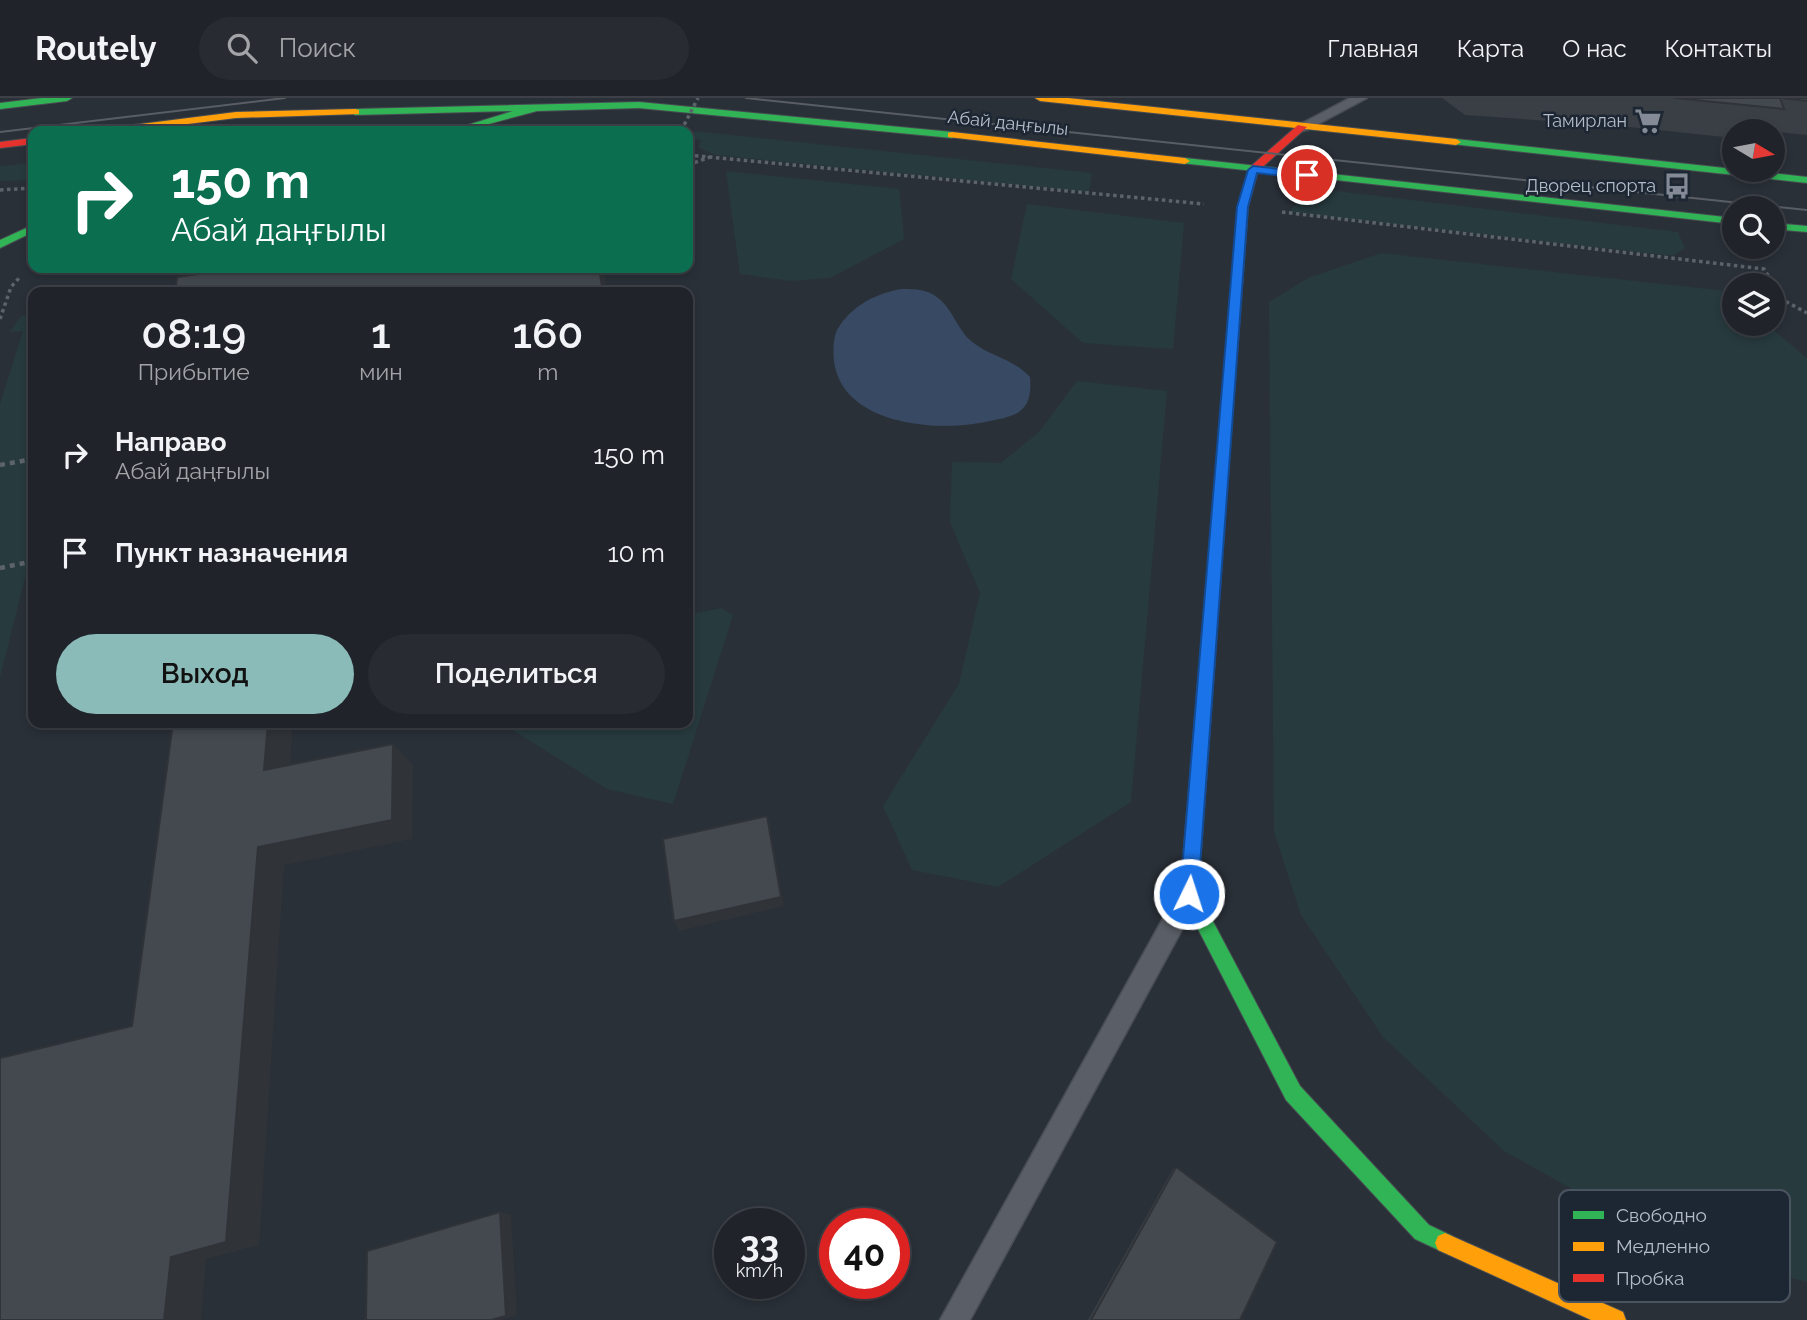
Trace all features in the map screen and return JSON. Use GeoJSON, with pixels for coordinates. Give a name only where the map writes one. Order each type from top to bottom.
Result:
{"type":"FeatureCollection","features":[{"type":"Feature","properties":{"kind":"main road"},"geometry":{"type":"LineString","coordinates":[[0,106],[67,98]]}},
{"type":"Feature","properties":{"kind":"main road"},"geometry":{"type":"LineString","coordinates":[[244,126],[236,115],[368,98]]}},
{"type":"Feature","properties":{"kind":"main road","name":"Абай даңғылы"},"geometry":{"type":"LineString","coordinates":[[1040,98],[1807,180]]}},
{"type":"Feature","properties":{"kind":"main road","name":"Абай даңғылы"},"geometry":{"type":"LineString","coordinates":[[149,126],[236,115],[639,105],[783,117],[1722,220]]}},
{"type":"Feature","properties":{"kind":"main road"},"geometry":{"type":"LineString","coordinates":[[471,126],[535,108]]}},
{"type":"Feature","properties":{"kind":"main road"},"geometry":{"type":"LineString","coordinates":[[1302,127],[1253,170],[1243,207],[1189,894],[1293,1093],[1422,1232],[1559,1294]]}},
{"type":"Feature","properties":{"kind":"main road"},"geometry":{"type":"LineString","coordinates":[[0,145],[28,142]]}},
{"type":"Feature","properties":{"kind":"main road"},"geometry":{"type":"LineString","coordinates":[[1785,227],[1807,229]]}},
{"type":"Feature","properties":{"kind":"main road"},"geometry":{"type":"LineString","coordinates":[[0,246],[28,231]]}},
{"type":"Feature","properties":{"kind":"main road"},"geometry":{"type":"LineString","coordinates":[[1576,1302],[1615,1320]]}},
{"type":"Feature","properties":{"kind":"lane"},"geometry":{"type":"LineString","coordinates":[[1302,127],[1360,98]]}},
{"type":"Feature","properties":{"kind":"lane"},"geometry":{"type":"LineString","coordinates":[[954,1320],[1189,894]]}},
{"type":"Feature","properties":{"kind":"path"},"geometry":{"type":"LineString","coordinates":[[684,126],[698,98]]}},
{"type":"Feature","properties":{"kind":"path"},"geometry":{"type":"LineString","coordinates":[[693,155],[715,155],[693,163]]}},
{"type":"Feature","properties":{"kind":"path"},"geometry":{"type":"LineString","coordinates":[[0,190],[28,188]]}},
{"type":"Feature","properties":{"kind":"path"},"geometry":{"type":"LineString","coordinates":[[1764,270],[1783,300],[1807,313]]}},
{"type":"Feature","properties":{"kind":"path"},"geometry":{"type":"LineString","coordinates":[[0,320],[11,287],[26,271]]}},
{"type":"Feature","properties":{"kind":"path"},"geometry":{"type":"LineString","coordinates":[[0,465],[28,460]]}},
{"type":"Feature","properties":{"kind":"path"},"geometry":{"type":"LineString","coordinates":[[0,568],[28,562]]}},
{"type":"Feature","properties":{"kind":"green space"},"geometry":{"type":"Polygon","coordinates":[[[693,133],[1092,173],[1089,192],[715,155],[698,147],[701,140],[693,139],[693,133]]]}},
{"type":"Feature","properties":{"kind":"green space"},"geometry":{"type":"Polygon","coordinates":[[[28,163],[28,180],[0,181],[0,166],[28,163]]]}},
{"type":"Feature","properties":{"kind":"green space"},"geometry":{"type":"Polygon","coordinates":[[[726,171],[899,189],[904,239],[830,278],[790,281],[740,274],[726,171]]]}},
{"type":"Feature","properties":{"kind":"green space"},"geometry":{"type":"Polygon","coordinates":[[[1328,190],[1678,232],[1685,248],[1673,256],[1289,212],[1303,197],[1328,190]]]}},
{"type":"Feature","properties":{"kind":"green space"},"geometry":{"type":"Polygon","coordinates":[[[1027,204],[1184,223],[1173,349],[1083,343],[1011,279],[1027,204]]]}},
{"type":"Feature","properties":{"kind":"green space"},"geometry":{"type":"Polygon","coordinates":[[[1381,253],[1722,291],[1722,336],[1780,336],[1807,358],[1807,1282],[1790,1277],[1790,1190],[1574,1190],[1504,1151],[1383,1037],[1301,915],[1274,832],[1269,302],[1308,278],[1381,253]]]}},
{"type":"Feature","properties":{"kind":"green space"},"geometry":{"type":"Polygon","coordinates":[[[28,315],[28,566],[0,677],[0,404],[23,331],[10,332],[21,316],[28,315]]]}},
{"type":"Feature","properties":{"kind":"green space"},"geometry":{"type":"Polygon","coordinates":[[[1077,381],[1167,391],[1131,802],[998,887],[912,870],[883,806],[959,684],[980,593],[950,522],[952,462],[1001,463],[1039,432],[1077,381]]]}},
{"type":"Feature","properties":{"kind":"green space"},"geometry":{"type":"Polygon","coordinates":[[[721,608],[733,615],[673,804],[607,789],[509,728],[693,728],[693,614],[721,608]]]}},
{"type":"Feature","properties":{"kind":"water"},"geometry":{"type":"Polygon","coordinates":[[[902,289],[921,290],[934,295],[948,309],[969,339],[1024,371],[1030,377],[1030,395],[1024,408],[1002,419],[946,426],[896,420],[874,412],[855,399],[841,383],[834,361],[837,330],[849,314],[865,302],[902,289]]]}},
{"type":"Feature","properties":{"kind":"building"},"geometry":{"type":"Polygon","coordinates":[[[1674,98],[1780,98],[1784,109],[1674,98]]]}},
{"type":"Feature","properties":{"kind":"building"},"geometry":{"type":"Polygon","coordinates":[[[1783,98],[1807,98],[1807,101],[1783,98]]]}},
{"type":"Feature","properties":{"kind":"building"},"geometry":{"type":"Polygon","coordinates":[[[205,273],[600,273],[602,287],[176,287],[177,277],[205,273]]]}},
{"type":"Feature","properties":{"kind":"building"},"geometry":{"type":"Polygon","coordinates":[[[172,728],[268,728],[264,770],[393,744],[392,820],[258,847],[226,1242],[171,1257],[164,1320],[0,1320],[0,1058],[132,1026],[172,728]]]}},
{"type":"Feature","properties":{"kind":"building"},"geometry":{"type":"Polygon","coordinates":[[[767,816],[781,897],[674,921],[663,839],[767,816]]]}},
{"type":"Feature","properties":{"kind":"building"},"geometry":{"type":"Polygon","coordinates":[[[1176,1167],[1277,1242],[1240,1320],[1091,1320],[1176,1167]]]}},
{"type":"Feature","properties":{"kind":"building"},"geometry":{"type":"Polygon","coordinates":[[[500,1212],[506,1316],[491,1320],[366,1320],[367,1251],[500,1212]]]}},
{"type":"Feature","properties":{"kind":"tram line"},"geometry":{"type":"LineString","coordinates":[[50,126],[285,98]]}},
{"type":"Feature","properties":{"kind":"tram line"},"geometry":{"type":"LineString","coordinates":[[746,98],[1807,210]]}},
{"type":"Feature","properties":{"kind":"tram line"},"geometry":{"type":"LineString","coordinates":[[0,132],[28,129]]}},
{"type":"Feature","properties":{"kind":"traffic: fast"},"geometry":{"type":"LineString","coordinates":[[0,106],[67,98]]}},
{"type":"Feature","properties":{"kind":"traffic: fast"},"geometry":{"type":"LineString","coordinates":[[355,112],[639,105],[952,135]]}},
{"type":"Feature","properties":{"kind":"traffic: fast"},"geometry":{"type":"LineString","coordinates":[[471,126],[535,108]]}},
{"type":"Feature","properties":{"kind":"traffic: fast"},"geometry":{"type":"LineString","coordinates":[[1456,142],[1807,180]]}},
{"type":"Feature","properties":{"kind":"traffic: fast"},"geometry":{"type":"LineString","coordinates":[[1185,161],[1722,220]]}},
{"type":"Feature","properties":{"kind":"traffic: fast"},"geometry":{"type":"LineString","coordinates":[[1785,227],[1807,229]]}},
{"type":"Feature","properties":{"kind":"traffic: fast"},"geometry":{"type":"LineString","coordinates":[[0,245],[28,231]]}},
{"type":"Feature","properties":{"kind":"traffic: fast"},"geometry":{"type":"LineString","coordinates":[[1226,421],[1189,894],[1293,1093],[1422,1232],[1445,1243]]}},
{"type":"Feature","properties":{"kind":"traffic: slow"},"geometry":{"type":"LineString","coordinates":[[1040,98],[1456,142]]}},
{"type":"Feature","properties":{"kind":"traffic: slow"},"geometry":{"type":"LineString","coordinates":[[149,126],[236,115],[355,112]]}},
{"type":"Feature","properties":{"kind":"traffic: slow"},"geometry":{"type":"LineString","coordinates":[[952,135],[1185,161]]}},
{"type":"Feature","properties":{"kind":"traffic: slow"},"geometry":{"type":"LineString","coordinates":[[1445,1243],[1559,1295]]}},
{"type":"Feature","properties":{"kind":"traffic: slow"},"geometry":{"type":"LineString","coordinates":[[1575,1302],[1615,1320]]}},
{"type":"Feature","properties":{"kind":"traffic: jam"},"geometry":{"type":"LineString","coordinates":[[1226,421],[1243,207],[1253,170],[1302,127]]}},
{"type":"Feature","properties":{"kind":"traffic: jam"},"geometry":{"type":"LineString","coordinates":[[0,145],[28,142]]}},
{"type":"Feature","properties":{"kind":"place","name":"Тамирлан"},"geometry":{"type":"Point","coordinates":[1648,121]}},
{"type":"Feature","properties":{"kind":"place","name":"Дворец спорта"},"geometry":{"type":"Point","coordinates":[1677,186]}},
{"type":"Feature","properties":{"kind":"route"},"geometry":{"type":"LineString","coordinates":[[1189,894],[1243,207],[1253,170],[1307,175]]}}]}
